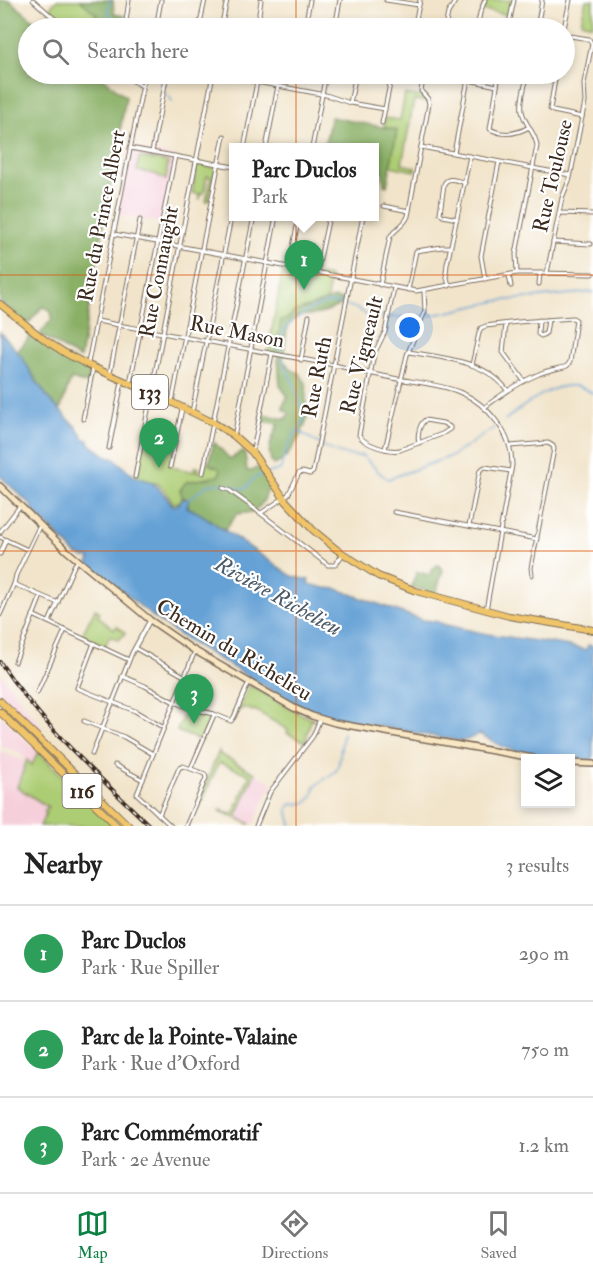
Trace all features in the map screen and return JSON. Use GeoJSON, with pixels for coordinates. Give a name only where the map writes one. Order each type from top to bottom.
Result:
{"type":"FeatureCollection","features":[{"type":"Feature","properties":{"kind":"main road","name":"133"},"geometry":{"type":"LineString","coordinates":[[0,304],[52,345],[91,366],[172,402],[233,435],[252,452],[284,498],[313,530],[343,554],[373,573],[422,593],[486,610],[527,620],[593,630]]}},
{"type":"Feature","properties":{"kind":"main road","name":"Chemin du Richelieu"},"geometry":{"type":"LineString","coordinates":[[2,490],[78,560],[150,620],[195,651],[297,710],[320,719],[521,757]]}},
{"type":"Feature","properties":{"kind":"main road","name":"116"},"geometry":{"type":"LineString","coordinates":[[0,701],[129,826]]}},
{"type":"Feature","properties":{"kind":"main road","name":"116"},"geometry":{"type":"LineString","coordinates":[[0,712],[117,826]]}},
{"type":"Feature","properties":{"kind":"main road"},"geometry":{"type":"LineString","coordinates":[[575,763],[593,764]]}},
{"type":"Feature","properties":{"kind":"street"},"geometry":{"type":"LineString","coordinates":[[33,0],[54,18]]}},
{"type":"Feature","properties":{"kind":"street"},"geometry":{"type":"LineString","coordinates":[[126,18],[129,0]]}},
{"type":"Feature","properties":{"kind":"street"},"geometry":{"type":"LineString","coordinates":[[158,18],[161,0]]}},
{"type":"Feature","properties":{"kind":"street"},"geometry":{"type":"LineString","coordinates":[[201,18],[205,0]]}},
{"type":"Feature","properties":{"kind":"street"},"geometry":{"type":"LineString","coordinates":[[223,18],[227,0]]}},
{"type":"Feature","properties":{"kind":"street"},"geometry":{"type":"LineString","coordinates":[[261,0],[259,14],[261,18]]}},
{"type":"Feature","properties":{"kind":"street"},"geometry":{"type":"LineString","coordinates":[[307,18],[310,0]]}},
{"type":"Feature","properties":{"kind":"street"},"geometry":{"type":"LineString","coordinates":[[337,18],[340,0]]}},
{"type":"Feature","properties":{"kind":"street"},"geometry":{"type":"LineString","coordinates":[[386,0],[419,5]]}},
{"type":"Feature","properties":{"kind":"street"},"geometry":{"type":"LineString","coordinates":[[416,18],[420,0]]}},
{"type":"Feature","properties":{"kind":"street"},"geometry":{"type":"LineString","coordinates":[[447,18],[456,0]]}},
{"type":"Feature","properties":{"kind":"street"},"geometry":{"type":"LineString","coordinates":[[479,18],[485,0]]}},
{"type":"Feature","properties":{"kind":"street"},"geometry":{"type":"LineString","coordinates":[[510,18],[514,0]]}},
{"type":"Feature","properties":{"kind":"street"},"geometry":{"type":"LineString","coordinates":[[537,0],[542,0],[539,18]]}},
{"type":"Feature","properties":{"kind":"street"},"geometry":{"type":"LineString","coordinates":[[566,18],[570,0]]}},
{"type":"Feature","properties":{"kind":"street","name":"Rue Toulouse"},"geometry":{"type":"LineString","coordinates":[[547,273],[582,117],[585,98],[584,83],[592,44],[591,41],[575,37]]}},
{"type":"Feature","properties":{"kind":"street"},"geometry":{"type":"LineString","coordinates":[[587,67],[593,68]]}},
{"type":"Feature","properties":{"kind":"street"},"geometry":{"type":"LineString","coordinates":[[152,152],[165,84]]}},
{"type":"Feature","properties":{"kind":"street","name":"Rue Connaught"},"geometry":{"type":"LineString","coordinates":[[135,477],[211,84]]}},
{"type":"Feature","properties":{"kind":"street"},"geometry":{"type":"LineString","coordinates":[[245,143],[256,84]]}},
{"type":"Feature","properties":{"kind":"street"},"geometry":{"type":"LineString","coordinates":[[267,84],[385,109]]}},
{"type":"Feature","properties":{"kind":"street"},"geometry":{"type":"LineString","coordinates":[[313,143],[324,84]]}},
{"type":"Feature","properties":{"kind":"street"},"geometry":{"type":"LineString","coordinates":[[350,102],[354,84]]}},
{"type":"Feature","properties":{"kind":"street"},"geometry":{"type":"LineString","coordinates":[[382,123],[390,84]]}},
{"type":"Feature","properties":{"kind":"street"},"geometry":{"type":"LineString","coordinates":[[380,285],[390,239],[393,232],[406,222],[409,211],[429,105],[428,99],[421,92],[422,84]]}},
{"type":"Feature","properties":{"kind":"street"},"geometry":{"type":"LineString","coordinates":[[454,153],[468,84]]}},
{"type":"Feature","properties":{"kind":"street"},"geometry":{"type":"LineString","coordinates":[[488,84],[497,86],[491,130],[513,134],[529,127]]}},
{"type":"Feature","properties":{"kind":"street"},"geometry":{"type":"LineString","coordinates":[[517,273],[516,256],[537,143],[521,108],[526,84]]}},
{"type":"Feature","properties":{"kind":"street"},"geometry":{"type":"LineString","coordinates":[[554,84],[550,109],[582,117]]}},
{"type":"Feature","properties":{"kind":"street","name":"Rue du Prince Albert"},"geometry":{"type":"LineString","coordinates":[[83,419],[97,321],[142,86]]}},
{"type":"Feature","properties":{"kind":"street"},"geometry":{"type":"LineString","coordinates":[[268,143],[278,86]]}},
{"type":"Feature","properties":{"kind":"street"},"geometry":{"type":"LineString","coordinates":[[172,402],[224,136]]}},
{"type":"Feature","properties":{"kind":"street"},"geometry":{"type":"LineString","coordinates":[[421,147],[570,176]]}},
{"type":"Feature","properties":{"kind":"street"},"geometry":{"type":"LineString","coordinates":[[130,148],[229,166]]}},
{"type":"Feature","properties":{"kind":"street"},"geometry":{"type":"LineString","coordinates":[[130,383],[175,156]]}},
{"type":"Feature","properties":{"kind":"street"},"geometry":{"type":"LineString","coordinates":[[449,286],[446,270],[470,156]]}},
{"type":"Feature","properties":{"kind":"street"},"geometry":{"type":"LineString","coordinates":[[485,279],[481,256],[499,162]]}},
{"type":"Feature","properties":{"kind":"street"},"geometry":{"type":"LineString","coordinates":[[457,219],[443,216],[440,213],[444,184],[449,180],[465,183]]}},
{"type":"Feature","properties":{"kind":"street"},"geometry":{"type":"LineString","coordinates":[[384,206],[409,211]]}},
{"type":"Feature","properties":{"kind":"street"},"geometry":{"type":"LineString","coordinates":[[559,213],[593,214]]}},
{"type":"Feature","properties":{"kind":"street"},"geometry":{"type":"LineString","coordinates":[[109,374],[140,220]]}},
{"type":"Feature","properties":{"kind":"street"},"geometry":{"type":"LineString","coordinates":[[192,412],[230,221]]}},
{"type":"Feature","properties":{"kind":"street"},"geometry":{"type":"LineString","coordinates":[[203,473],[253,221]]}},
{"type":"Feature","properties":{"kind":"street"},"geometry":{"type":"LineString","coordinates":[[233,435],[275,221]]}},
{"type":"Feature","properties":{"kind":"street"},"geometry":{"type":"LineString","coordinates":[[289,268],[297,221]]}},
{"type":"Feature","properties":{"kind":"street"},"geometry":{"type":"LineString","coordinates":[[317,273],[328,221]]}},
{"type":"Feature","properties":{"kind":"street","name":"Rue Ruth"},"geometry":{"type":"LineString","coordinates":[[261,513],[288,495],[299,473],[313,472],[362,221]]}},
{"type":"Feature","properties":{"kind":"street"},"geometry":{"type":"LineString","coordinates":[[114,234],[408,290],[424,291],[517,273],[593,274]]}},
{"type":"Feature","properties":{"kind":"street"},"geometry":{"type":"LineString","coordinates":[[553,242],[591,244]]}},
{"type":"Feature","properties":{"kind":"street"},"geometry":{"type":"LineString","coordinates":[[408,290],[416,251],[450,248]]}},
{"type":"Feature","properties":{"kind":"street"},"geometry":{"type":"LineString","coordinates":[[540,273],[540,284]]}},
{"type":"Feature","properties":{"kind":"street"},"geometry":{"type":"LineString","coordinates":[[509,274],[511,286]]}},
{"type":"Feature","properties":{"kind":"street","name":"Rue Vigneault"},"geometry":{"type":"LineString","coordinates":[[386,449],[363,441],[359,435],[374,354],[385,332],[394,288]]}},
{"type":"Feature","properties":{"kind":"street"},"geometry":{"type":"LineString","coordinates":[[418,443],[421,424],[425,420],[443,423],[450,427],[448,431],[418,443],[400,450],[386,449],[408,351],[425,311],[424,291]]}},
{"type":"Feature","properties":{"kind":"street"},"geometry":{"type":"LineString","coordinates":[[300,360],[309,316]]}},
{"type":"Feature","properties":{"kind":"street"},"geometry":{"type":"LineString","coordinates":[[472,365],[481,328],[538,320],[573,318],[576,320],[569,364],[524,381],[507,390],[485,407],[502,428],[512,456],[501,533],[486,610]]}},
{"type":"Feature","properties":{"kind":"street"},"geometry":{"type":"LineString","coordinates":[[538,320],[537,332],[541,336],[546,333],[548,320]]}},
{"type":"Feature","properties":{"kind":"street","name":"Rue Mason"},"geometry":{"type":"LineString","coordinates":[[97,321],[334,365],[461,392],[485,407]]}},
{"type":"Feature","properties":{"kind":"street"},"geometry":{"type":"LineString","coordinates":[[506,323],[502,351],[524,381]]}},
{"type":"Feature","properties":{"kind":"street"},"geometry":{"type":"LineString","coordinates":[[408,351],[472,365],[493,376],[507,390]]}},
{"type":"Feature","properties":{"kind":"street"},"geometry":{"type":"LineString","coordinates":[[252,452],[273,355]]}},
{"type":"Feature","properties":{"kind":"street"},"geometry":{"type":"LineString","coordinates":[[109,448],[123,380]]}},
{"type":"Feature","properties":{"kind":"street"},"geometry":{"type":"LineString","coordinates":[[170,467],[183,408]]}},
{"type":"Feature","properties":{"kind":"street"},"geometry":{"type":"LineString","coordinates":[[510,446],[548,443],[554,449],[531,568],[532,575]]}},
{"type":"Feature","properties":{"kind":"street"},"geometry":{"type":"LineString","coordinates":[[469,526],[480,470],[485,467],[511,471]]}},
{"type":"Feature","properties":{"kind":"street"},"geometry":{"type":"LineString","coordinates":[[223,488],[261,513],[328,565],[335,565],[343,554]]}},
{"type":"Feature","properties":{"kind":"street"},"geometry":{"type":"LineString","coordinates":[[0,532],[20,506]]}},
{"type":"Feature","properties":{"kind":"street"},"geometry":{"type":"LineString","coordinates":[[394,512],[537,539]]}},
{"type":"Feature","properties":{"kind":"street"},"geometry":{"type":"LineString","coordinates":[[0,615],[16,575],[40,526]]}},
{"type":"Feature","properties":{"kind":"street"},"geometry":{"type":"LineString","coordinates":[[0,537],[28,550]]}},
{"type":"Feature","properties":{"kind":"street"},"geometry":{"type":"LineString","coordinates":[[0,554],[6,540]]}},
{"type":"Feature","properties":{"kind":"street"},"geometry":{"type":"LineString","coordinates":[[49,622],[78,560]]}},
{"type":"Feature","properties":{"kind":"street"},"geometry":{"type":"LineString","coordinates":[[14,584],[58,603]]}},
{"type":"Feature","properties":{"kind":"street"},"geometry":{"type":"LineString","coordinates":[[15,662],[41,596]]}},
{"type":"Feature","properties":{"kind":"street"},"geometry":{"type":"LineString","coordinates":[[33,615],[129,660]]}},
{"type":"Feature","properties":{"kind":"street"},"geometry":{"type":"LineString","coordinates":[[92,754],[122,676],[150,620]]}},
{"type":"Feature","properties":{"kind":"street"},"geometry":{"type":"LineString","coordinates":[[37,693],[65,630]]}},
{"type":"Feature","properties":{"kind":"street"},"geometry":{"type":"LineString","coordinates":[[94,643],[76,687],[135,711],[164,728]]}},
{"type":"Feature","properties":{"kind":"street"},"geometry":{"type":"LineString","coordinates":[[135,648],[184,676]]}},
{"type":"Feature","properties":{"kind":"street"},"geometry":{"type":"LineString","coordinates":[[171,826],[137,794],[195,651]]}},
{"type":"Feature","properties":{"kind":"street"},"geometry":{"type":"LineString","coordinates":[[122,676],[186,707],[230,720],[249,682]]}},
{"type":"Feature","properties":{"kind":"street"},"geometry":{"type":"LineString","coordinates":[[191,768],[214,714]]}},
{"type":"Feature","properties":{"kind":"street"},"geometry":{"type":"LineString","coordinates":[[256,826],[271,790],[313,736],[320,719]]}},
{"type":"Feature","properties":{"kind":"street"},"geometry":{"type":"LineString","coordinates":[[84,721],[126,738],[153,754]]}},
{"type":"Feature","properties":{"kind":"street"},"geometry":{"type":"LineString","coordinates":[[115,765],[143,780]]}},
{"type":"Feature","properties":{"kind":"street"},"geometry":{"type":"LineString","coordinates":[[159,815],[179,768],[183,766],[191,768],[206,777],[186,826]]}},
{"type":"Feature","properties":{"kind":"shaded area"},"geometry":{"type":"Polygon","coordinates":[[[130,148],[175,156],[162,223],[117,215],[130,148]]]}},
{"type":"Feature","properties":{"kind":"shaded area"},"geometry":{"type":"Polygon","coordinates":[[[0,672],[43,728],[38,734],[0,697],[0,672]]]}},
{"type":"Feature","properties":{"kind":"shaded area"},"geometry":{"type":"Polygon","coordinates":[[[0,715],[38,752],[32,765],[18,752],[0,746],[0,715]]]}},
{"type":"Feature","properties":{"kind":"shaded area"},"geometry":{"type":"Polygon","coordinates":[[[0,751],[26,762],[17,787],[49,807],[40,826],[0,826],[0,751]]]}},
{"type":"Feature","properties":{"kind":"shaded area"},"geometry":{"type":"Polygon","coordinates":[[[255,773],[274,784],[252,824],[236,817],[255,773]]]}},
{"type":"Feature","properties":{"kind":"green space"},"geometry":{"type":"Polygon","coordinates":[[[0,0],[9,0],[31,18],[18,18],[18,84],[110,84],[126,97],[80,359],[40,334],[52,319],[51,311],[43,306],[28,324],[0,302],[0,0]]]}},
{"type":"Feature","properties":{"kind":"green space"},"geometry":{"type":"Polygon","coordinates":[[[57,0],[97,0],[100,12],[94,18],[57,18],[48,10],[57,0]]]}},
{"type":"Feature","properties":{"kind":"green space"},"geometry":{"type":"Polygon","coordinates":[[[80,0],[113,0],[114,14],[125,16],[125,18],[94,18],[97,15],[80,0]]]}},
{"type":"Feature","properties":{"kind":"green space"},"geometry":{"type":"Polygon","coordinates":[[[486,0],[512,0],[509,15],[482,10],[486,0]]]}},
{"type":"Feature","properties":{"kind":"green space"},"geometry":{"type":"Polygon","coordinates":[[[586,0],[593,0],[593,25],[581,22],[586,0]]]}},
{"type":"Feature","properties":{"kind":"green space"},"geometry":{"type":"Polygon","coordinates":[[[405,94],[423,97],[427,102],[414,100],[402,164],[415,167],[415,171],[390,166],[397,130],[384,127],[385,118],[400,120],[405,94]]]}},
{"type":"Feature","properties":{"kind":"green space"},"geometry":{"type":"Polygon","coordinates":[[[331,117],[397,130],[387,186],[384,185],[383,172],[379,163],[379,143],[325,143],[331,117]]]}},
{"type":"Feature","properties":{"kind":"green space"},"geometry":{"type":"Polygon","coordinates":[[[139,157],[168,162],[166,180],[155,174],[137,171],[139,157]]]}},
{"type":"Feature","properties":{"kind":"green space"},"geometry":{"type":"Polygon","coordinates":[[[197,164],[216,168],[209,201],[206,201],[211,177],[207,176],[204,193],[201,193],[200,199],[199,194],[192,193],[197,164]]]}},
{"type":"Feature","properties":{"kind":"green space"},"geometry":{"type":"Polygon","coordinates":[[[283,268],[331,277],[326,302],[317,305],[317,309],[298,311],[292,315],[287,321],[275,353],[268,352],[283,268]]]}},
{"type":"Feature","properties":{"kind":"green space"},"geometry":{"type":"Polygon","coordinates":[[[334,298],[343,300],[343,304],[320,314],[298,316],[287,330],[283,360],[293,371],[298,372],[306,383],[308,412],[296,443],[285,458],[273,465],[269,449],[278,424],[261,421],[262,414],[285,419],[289,415],[283,409],[287,395],[280,386],[278,354],[275,353],[281,320],[287,319],[294,312],[334,298]]]}},
{"type":"Feature","properties":{"kind":"green space"},"geometry":{"type":"Polygon","coordinates":[[[32,334],[66,357],[91,369],[88,384],[71,379],[60,410],[49,399],[17,352],[32,334]]]}},
{"type":"Feature","properties":{"kind":"green space"},"geometry":{"type":"Polygon","coordinates":[[[145,436],[176,442],[171,467],[196,472],[194,467],[198,467],[199,472],[203,473],[205,461],[224,466],[219,483],[173,503],[158,484],[137,477],[145,436]]]}},
{"type":"Feature","properties":{"kind":"green space"},"geometry":{"type":"Polygon","coordinates":[[[215,443],[230,459],[243,451],[247,471],[259,468],[269,487],[260,506],[252,512],[237,514],[225,530],[189,508],[180,490],[186,482],[218,476],[220,469],[209,464],[215,443]]]}},
{"type":"Feature","properties":{"kind":"green space"},"geometry":{"type":"Polygon","coordinates":[[[438,565],[443,570],[436,593],[411,587],[417,572],[429,575],[438,565]]]}},
{"type":"Feature","properties":{"kind":"green space"},"geometry":{"type":"Polygon","coordinates":[[[95,609],[100,612],[98,616],[114,629],[117,626],[125,633],[119,640],[110,636],[105,646],[82,635],[95,609]]]}},
{"type":"Feature","properties":{"kind":"green space"},"geometry":{"type":"Polygon","coordinates":[[[250,685],[296,712],[315,720],[311,720],[305,742],[287,733],[288,730],[255,710],[241,709],[231,723],[250,685]]]}},
{"type":"Feature","properties":{"kind":"green space"},"geometry":{"type":"Polygon","coordinates":[[[186,708],[211,716],[201,741],[177,731],[186,708]]]}},
{"type":"Feature","properties":{"kind":"green space"},"geometry":{"type":"Polygon","coordinates":[[[219,751],[220,754],[255,773],[236,817],[250,824],[220,811],[234,813],[249,777],[248,774],[221,763],[218,764],[202,802],[198,802],[219,751]]]}},
{"type":"Feature","properties":{"kind":"green space"},"geometry":{"type":"Polygon","coordinates":[[[38,752],[113,826],[40,826],[46,813],[44,811],[48,807],[17,787],[27,760],[32,765],[38,752]]]}},
{"type":"Feature","properties":{"kind":"water","name":"Rivière Richelieu"},"geometry":{"type":"Polygon","coordinates":[[[0,332],[22,357],[49,399],[78,429],[84,439],[89,440],[89,443],[109,458],[112,457],[136,477],[154,484],[173,506],[183,499],[189,499],[187,507],[292,576],[309,580],[309,584],[337,589],[422,620],[487,634],[586,650],[588,645],[593,646],[593,760],[575,758],[575,754],[518,752],[479,734],[460,741],[344,720],[301,708],[156,619],[88,563],[90,559],[88,557],[76,554],[33,511],[31,505],[0,476],[0,332]]]}},
{"type":"Feature","properties":{"kind":"waterway"},"geometry":{"type":"LineString","coordinates":[[110,0],[108,9],[113,18]]}},
{"type":"Feature","properties":{"kind":"waterway"},"geometry":{"type":"LineString","coordinates":[[166,93],[173,102]]}},
{"type":"Feature","properties":{"kind":"waterway"},"geometry":{"type":"LineString","coordinates":[[269,473],[281,469],[289,444],[304,419],[293,382],[279,348],[283,332],[307,312],[324,304],[336,303],[355,308],[367,315],[407,318],[439,314],[497,301],[593,292]]}},
{"type":"Feature","properties":{"kind":"waterway"},"geometry":{"type":"LineString","coordinates":[[505,420],[529,402],[557,388],[576,386],[593,393]]}},
{"type":"Feature","properties":{"kind":"waterway"},"geometry":{"type":"LineString","coordinates":[[298,431],[336,452],[363,456],[388,479],[452,456],[494,428]]}},
{"type":"Feature","properties":{"kind":"waterway"},"geometry":{"type":"LineString","coordinates":[[188,500],[206,486],[224,484],[242,489],[246,488],[254,478],[264,474]]}},
{"type":"Feature","properties":{"kind":"waterway"},"geometry":{"type":"LineString","coordinates":[[290,826],[288,814],[290,805],[305,803],[313,795],[315,786],[336,771],[343,733]]}},
{"type":"Feature","properties":{"kind":"railway"},"geometry":{"type":"LineString","coordinates":[[0,662],[51,727],[150,826]]}},
{"type":"Feature","properties":{"kind":"place","name":"Parc Duclos"},"geometry":{"type":"Point","coordinates":[304,290]}},
{"type":"Feature","properties":{"kind":"place","name":"Parc de la Pointe-Valaine"},"geometry":{"type":"Point","coordinates":[159,468]}},
{"type":"Feature","properties":{"kind":"place","name":"Parc Commémoratif"},"geometry":{"type":"Point","coordinates":[194,724]}}]}
